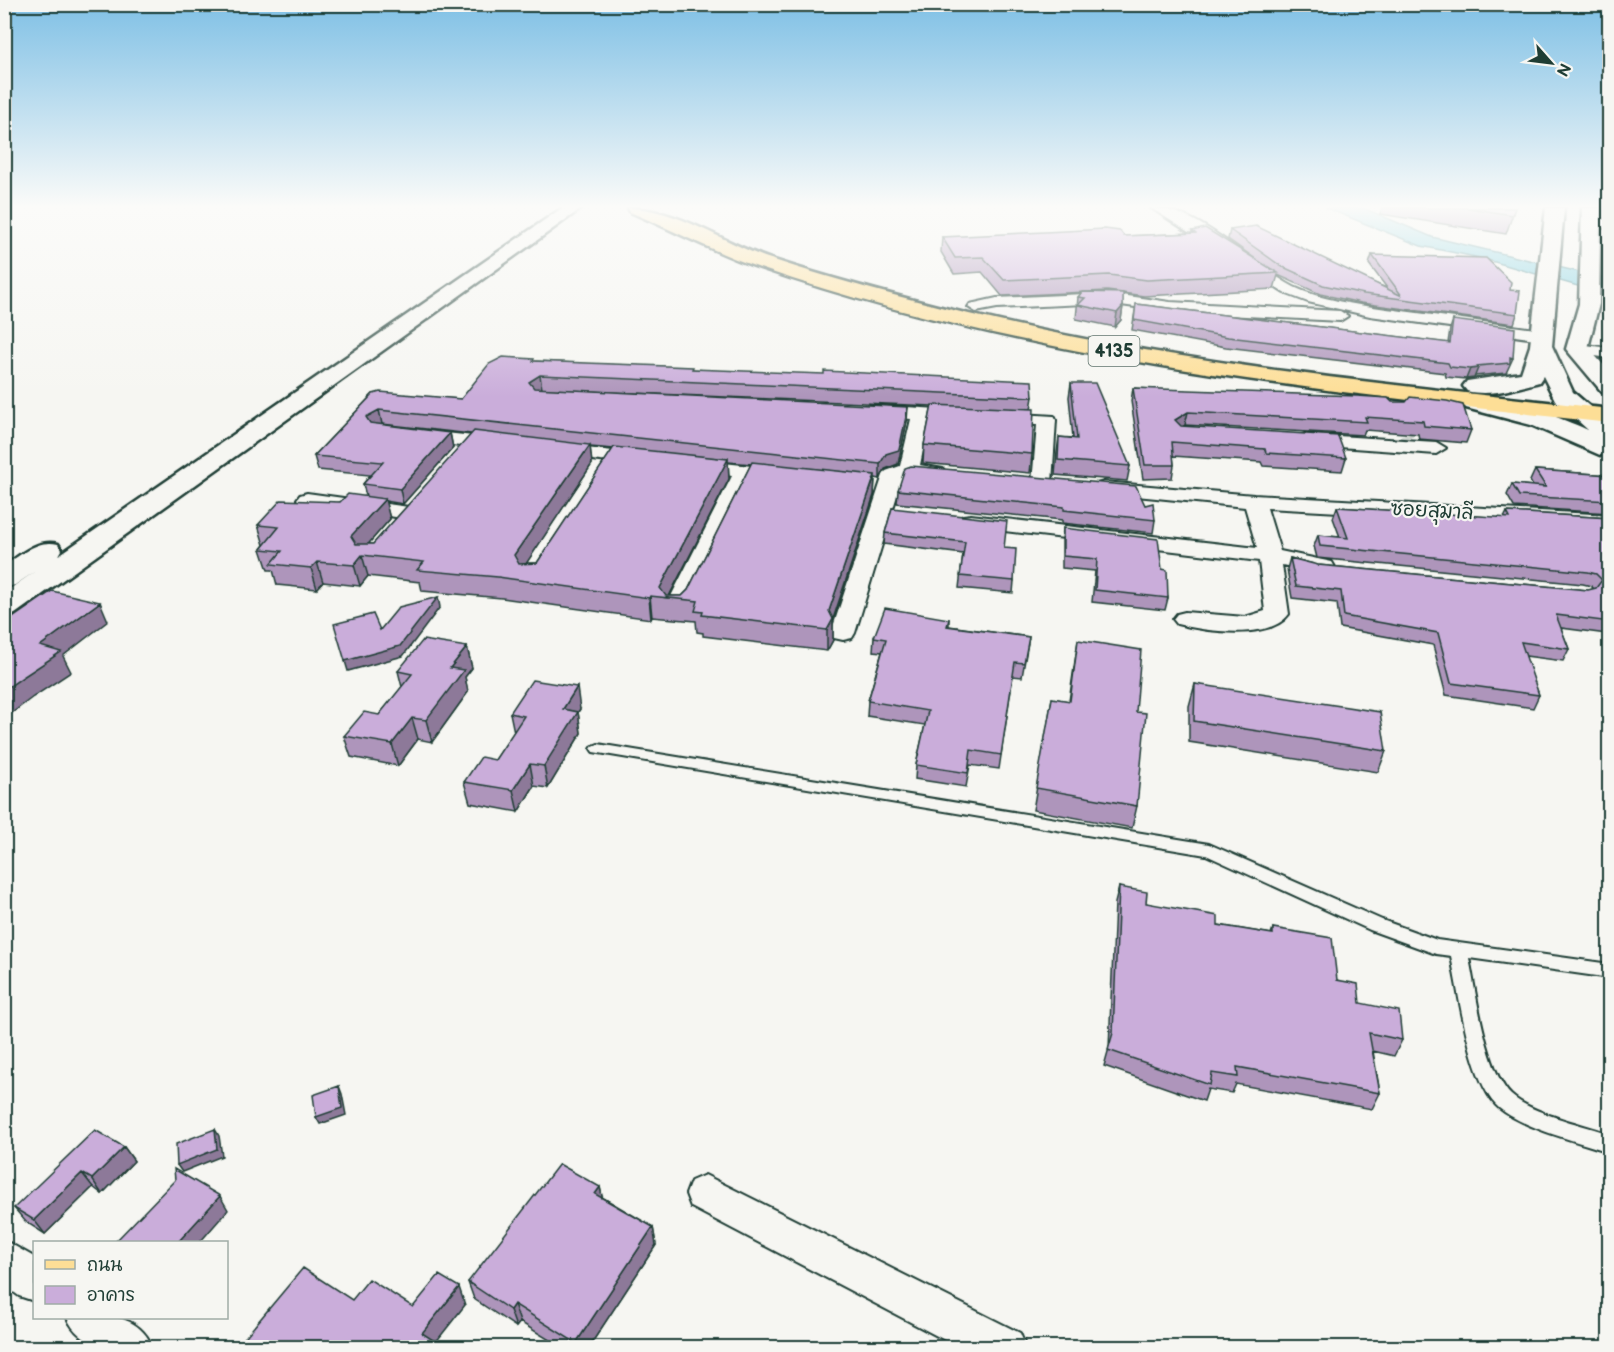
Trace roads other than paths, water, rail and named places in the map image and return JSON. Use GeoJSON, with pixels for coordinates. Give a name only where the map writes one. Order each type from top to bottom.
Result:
{"type":"FeatureCollection","features":[{"type":"Feature","properties":{"kind":"main road"},"geometry":{"type":"LineString","coordinates":[[4,579],[470,271]]}},
{"type":"Feature","properties":{"kind":"main road"},"geometry":{"type":"LineString","coordinates":[[4,607],[474,271]]}},
{"type":"Feature","properties":{"kind":"main road","name":"4135"},"geometry":{"type":"LineString","coordinates":[[790,271],[908,305],[1017,332],[1164,361],[1390,400],[1466,392]]}},
{"type":"Feature","properties":{"kind":"main road","name":"4135"},"geometry":{"type":"LineString","coordinates":[[859,271],[976,307],[1217,354],[1466,392],[1571,403],[1610,403]]}},
{"type":"Feature","properties":{"kind":"main road"},"geometry":{"type":"LineString","coordinates":[[1466,392],[1531,376],[1542,341],[1549,271]]}},
{"type":"Feature","properties":{"kind":"main road"},"geometry":{"type":"LineString","coordinates":[[1577,349],[1589,304],[1591,271]]}},
{"type":"Feature","properties":{"kind":"main road"},"geometry":{"type":"LineString","coordinates":[[1542,341],[1571,403],[1610,437]]}},
{"type":"Feature","properties":{"kind":"main road"},"geometry":{"type":"LineString","coordinates":[[1577,349],[1610,373]]}},
{"type":"Feature","properties":{"kind":"main road"},"geometry":{"type":"LineString","coordinates":[[1577,349],[1610,387]]}},
{"type":"Feature","properties":{"kind":"main road"},"geometry":{"type":"LineString","coordinates":[[1466,392],[1571,429],[1610,452]]}},
{"type":"Feature","properties":{"kind":"main road","name":"4135"},"geometry":{"type":"LineString","coordinates":[[1571,403],[1610,416]]}},
{"type":"Feature","properties":{"kind":"street"},"geometry":{"type":"LineString","coordinates":[[1260,271],[1289,290],[1314,299],[1542,341]]}},
{"type":"Feature","properties":{"kind":"street"},"geometry":{"type":"LineString","coordinates":[[976,307],[998,303],[1107,298],[1170,307],[1290,315],[1355,315],[1370,311]]}},
{"type":"Feature","properties":{"kind":"street"},"geometry":{"type":"LineString","coordinates":[[1052,317],[1074,300]]}},
{"type":"Feature","properties":{"kind":"street"},"geometry":{"type":"LineString","coordinates":[[1577,349],[1610,353]]}},
{"type":"Feature","properties":{"kind":"street"},"geometry":{"type":"LineString","coordinates":[[852,411],[1047,420],[1042,483]]}},
{"type":"Feature","properties":{"kind":"street"},"geometry":{"type":"LineString","coordinates":[[909,470],[921,414]]}},
{"type":"Feature","properties":{"kind":"street"},"geometry":{"type":"LineString","coordinates":[[404,435],[518,447]]}},
{"type":"Feature","properties":{"kind":"street"},"geometry":{"type":"LineString","coordinates":[[1289,439],[1436,448]]}},
{"type":"Feature","properties":{"kind":"street"},"geometry":{"type":"LineString","coordinates":[[1381,444],[1404,439]]}},
{"type":"Feature","properties":{"kind":"street"},"geometry":{"type":"LineString","coordinates":[[456,460],[472,442]]}},
{"type":"Feature","properties":{"kind":"street"},"geometry":{"type":"LineString","coordinates":[[541,449],[655,461]]}},
{"type":"Feature","properties":{"kind":"street"},"geometry":{"type":"LineString","coordinates":[[598,475],[610,456]]}},
{"type":"Feature","properties":{"kind":"street"},"geometry":{"type":"LineString","coordinates":[[677,464],[800,477]]}},
{"type":"Feature","properties":{"kind":"street"},"geometry":{"type":"LineString","coordinates":[[843,633],[881,510],[878,487],[893,475],[909,470],[953,474]]}},
{"type":"Feature","properties":{"kind":"street"},"geometry":{"type":"LineString","coordinates":[[676,610],[745,471]]}},
{"type":"Feature","properties":{"kind":"street"},"geometry":{"type":"LineString","coordinates":[[1020,480],[1066,485]]}},
{"type":"Feature","properties":{"kind":"street","name":"ซอยสุมาลี"},"geometry":{"type":"LineString","coordinates":[[1089,487],[1254,501],[1610,521]]}},
{"type":"Feature","properties":{"kind":"street"},"geometry":{"type":"LineString","coordinates":[[393,531],[425,496]]}},
{"type":"Feature","properties":{"kind":"street"},"geometry":{"type":"LineString","coordinates":[[307,499],[409,513]]}},
{"type":"Feature","properties":{"kind":"street"},"geometry":{"type":"LineString","coordinates":[[1185,619],[1251,624],[1267,622],[1277,614],[1270,556],[1254,501]]}},
{"type":"Feature","properties":{"kind":"street"},"geometry":{"type":"LineString","coordinates":[[881,510],[905,513]]}},
{"type":"Feature","properties":{"kind":"street"},"geometry":{"type":"LineString","coordinates":[[952,519],[1270,556],[1315,567],[1348,569]]}},
{"type":"Feature","properties":{"kind":"street"},"geometry":{"type":"LineString","coordinates":[[705,1194],[1005,1347]]}},
{"type":"Feature","properties":{"kind":"street"},"geometry":{"type":"LineString","coordinates":[[4,1260],[33,1280]]}},
{"type":"Feature","properties":{"kind":"street"},"geometry":{"type":"LineString","coordinates":[[91,1319],[132,1347]]}},
{"type":"Feature","properties":{"kind":"lane"},"geometry":{"type":"LineString","coordinates":[[598,749],[1209,850],[1376,924],[1436,947],[1610,971]]}},
{"type":"Feature","properties":{"kind":"lane"},"geometry":{"type":"LineString","coordinates":[[1458,950],[1487,1072],[1503,1100],[1535,1117],[1610,1143]]}},
{"type":"Feature","properties":{"kind":"water"},"geometry":{"type":"Polygon","coordinates":[[[1526,271],[1576,271],[1609,279],[1609,295],[1526,271]]]}},
{"type":"Feature","properties":{"kind":"tunnel"},"geometry":{"type":"LineString","coordinates":[[1395,408],[1404,439]]}}]}
